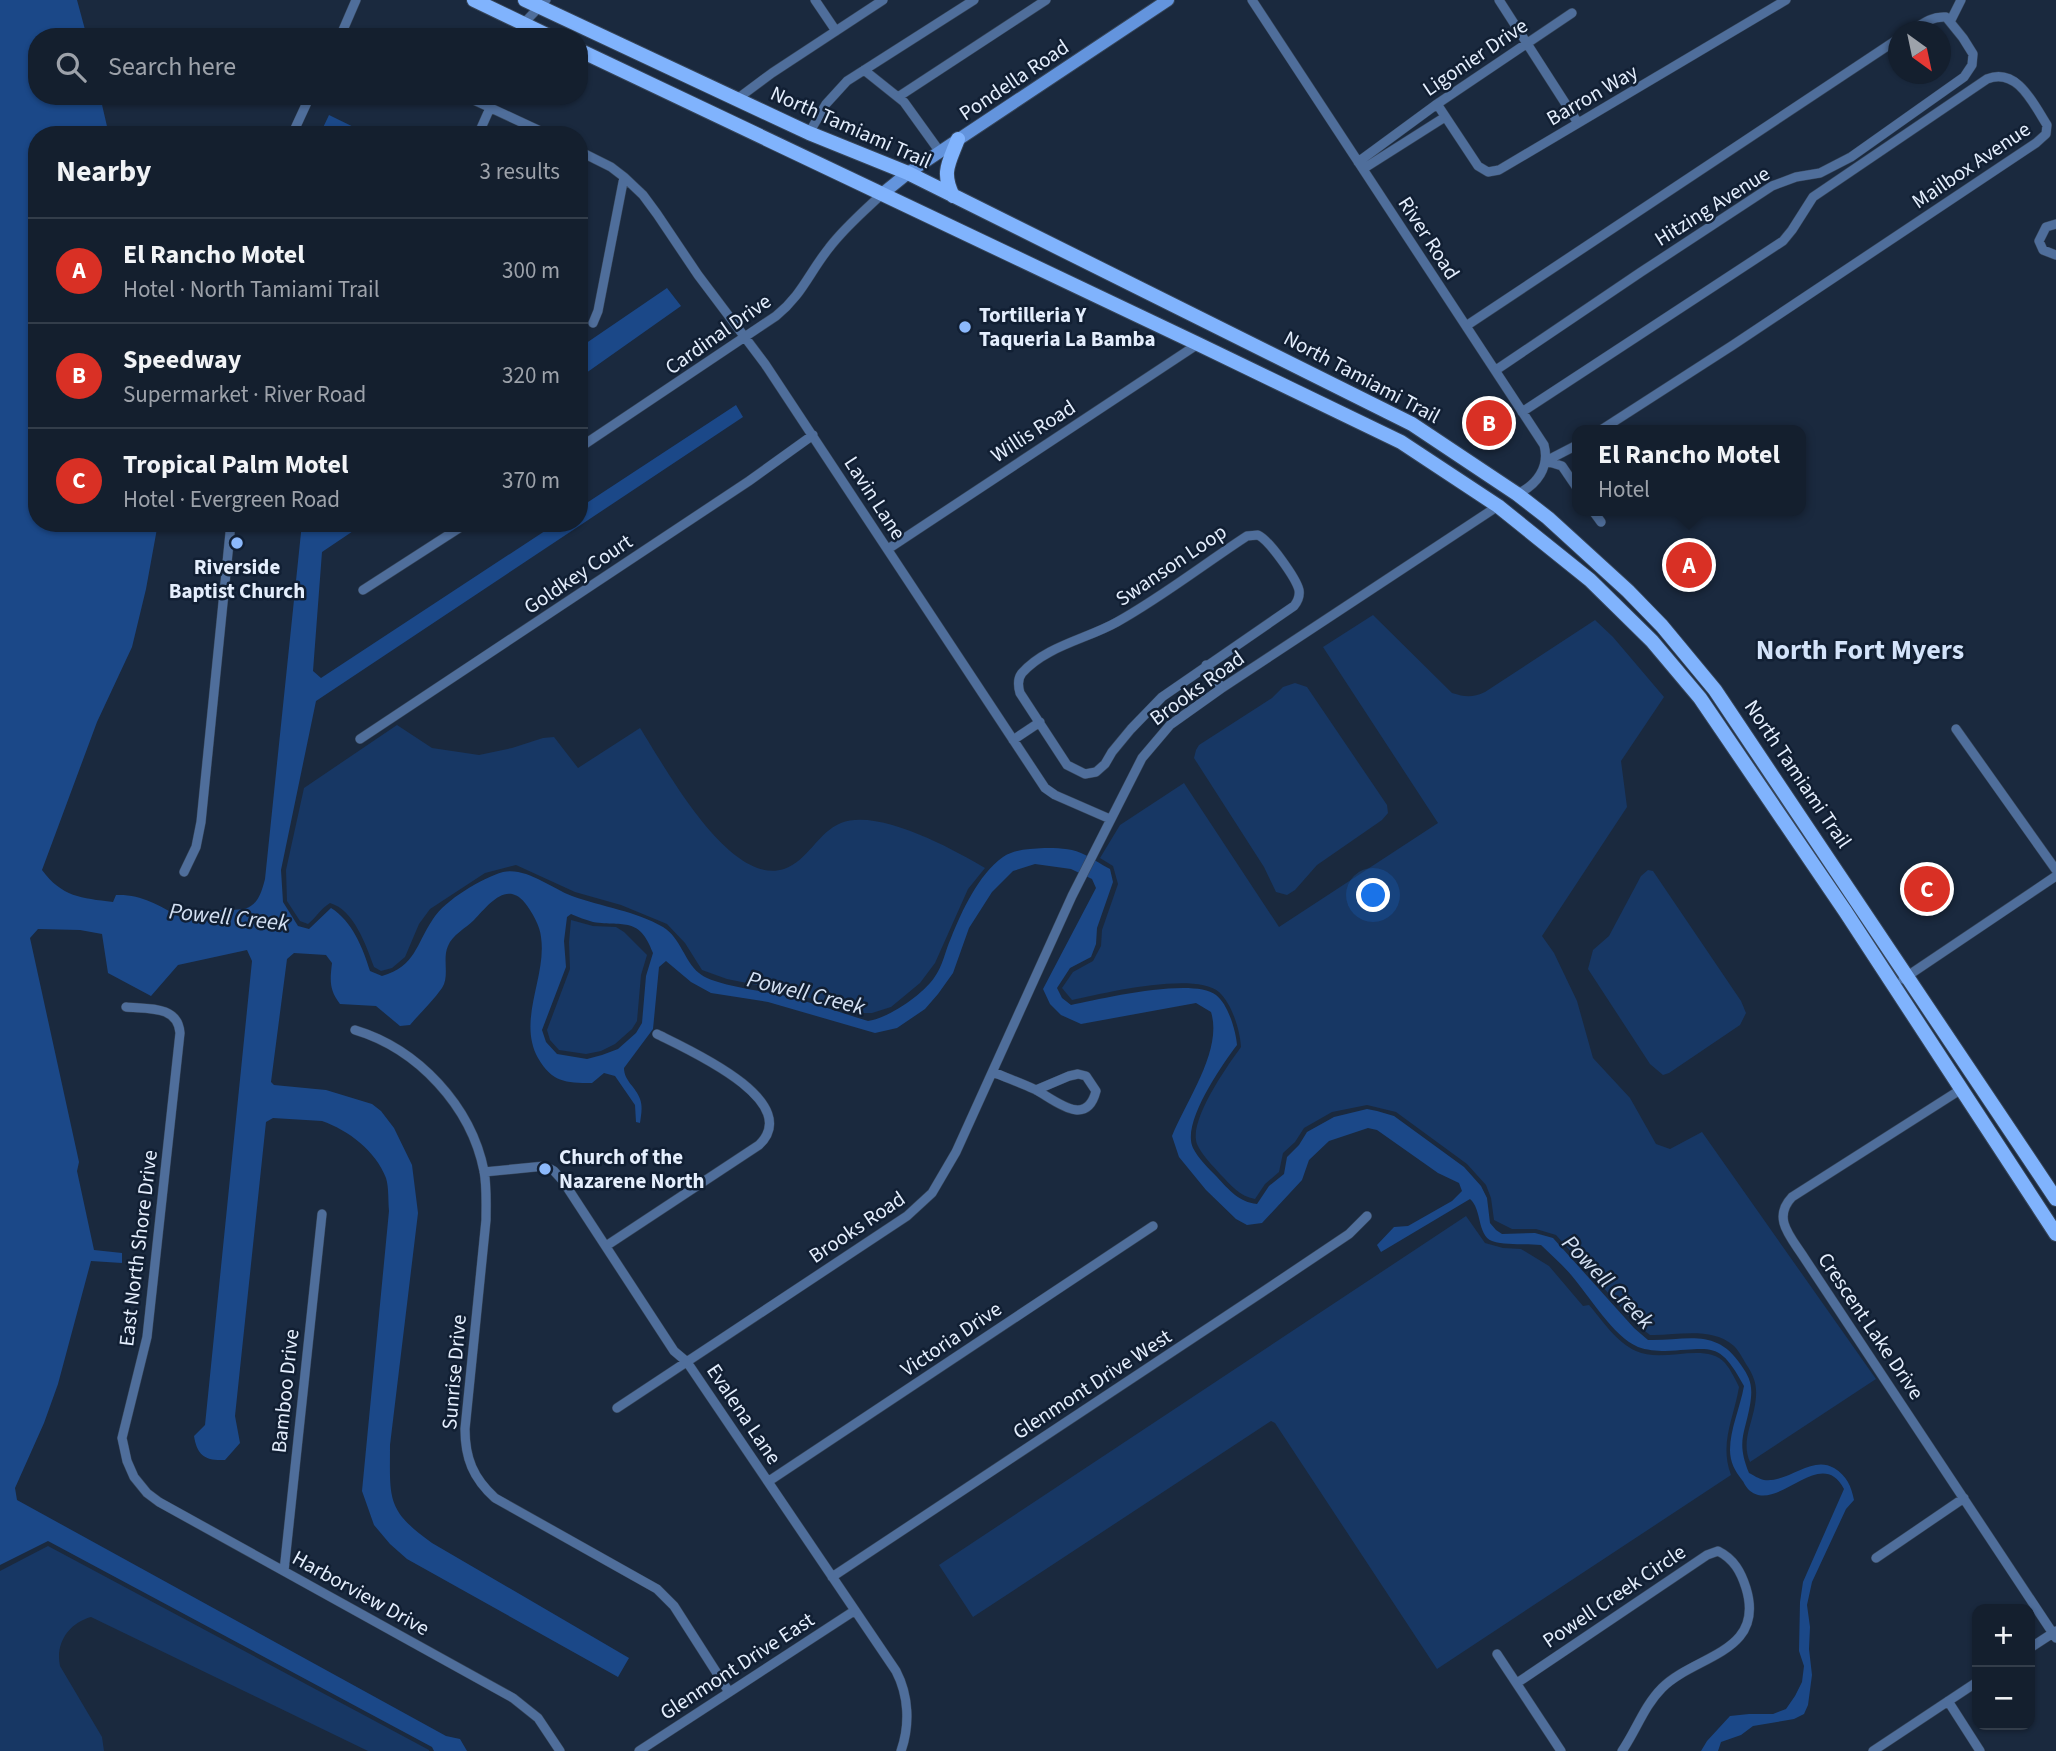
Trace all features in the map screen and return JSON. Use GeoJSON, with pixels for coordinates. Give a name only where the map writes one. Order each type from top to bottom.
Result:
{"type":"FeatureCollection","features":[{"type":"Feature","properties":{"kind":"main road"},"geometry":{"type":"LineString","coordinates":[[474,0],[534,28]]}},
{"type":"Feature","properties":{"kind":"main road","name":"Pondella Road"},"geometry":{"type":"LineString","coordinates":[[882,194],[958,139],[1168,0]]}},
{"type":"Feature","properties":{"kind":"main road","name":"North Tamiami Trail"},"geometry":{"type":"LineString","coordinates":[[537,2],[809,133],[908,173],[1412,424],[1517,494],[1548,518],[1662,626],[1715,690],[2056,1199]]}},
{"type":"Feature","properties":{"kind":"main road","name":"North Tamiami Trail"},"geometry":{"type":"LineString","coordinates":[[588,54],[1401,442],[1498,506],[1590,580],[1652,641],[1700,698],[2054,1229]]}},
{"type":"Feature","properties":{"kind":"main road"},"geometry":{"type":"LineString","coordinates":[[953,196],[947,184],[946,171],[958,139]]}},
{"type":"Feature","properties":{"kind":"main road"},"geometry":{"type":"LineString","coordinates":[[1198,344],[1217,337],[1241,338]]}},
{"type":"Feature","properties":{"kind":"main road"},"geometry":{"type":"LineString","coordinates":[[1464,483],[1498,495],[1517,494]]}},
{"type":"Feature","properties":{"kind":"main road"},"geometry":{"type":"LineString","coordinates":[[1498,506],[1517,508],[1548,518]]}},
{"type":"Feature","properties":{"kind":"main road"},"geometry":{"type":"LineString","coordinates":[[1700,698],[1714,708],[1726,723],[1739,726]]}},
{"type":"Feature","properties":{"kind":"main road"},"geometry":{"type":"LineString","coordinates":[[1730,742],[1739,742],[1747,747],[1768,768]]}},
{"type":"Feature","properties":{"kind":"street"},"geometry":{"type":"LineString","coordinates":[[344,28],[356,0]]}},
{"type":"Feature","properties":{"kind":"street"},"geometry":{"type":"LineString","coordinates":[[816,0],[836,31]]}},
{"type":"Feature","properties":{"kind":"street"},"geometry":{"type":"LineString","coordinates":[[737,99],[883,0]]}},
{"type":"Feature","properties":{"kind":"street"},"geometry":{"type":"LineString","coordinates":[[809,133],[826,104],[847,81],[974,0]]}},
{"type":"Feature","properties":{"kind":"street"},"geometry":{"type":"LineString","coordinates":[[898,97],[1046,0]]}},
{"type":"Feature","properties":{"kind":"street","name":"River Road"},"geometry":{"type":"LineString","coordinates":[[1252,0],[1496,370],[1544,446],[1546,461]]}},
{"type":"Feature","properties":{"kind":"street"},"geometry":{"type":"LineString","coordinates":[[1499,0],[1578,123]]}},
{"type":"Feature","properties":{"kind":"street","name":"Barron Way"},"geometry":{"type":"LineString","coordinates":[[1437,104],[1478,166],[1488,172],[1499,170],[1786,0]]}},
{"type":"Feature","properties":{"kind":"street"},"geometry":{"type":"LineString","coordinates":[[1926,21],[1938,16],[1951,20],[1961,0]]}},
{"type":"Feature","properties":{"kind":"street"},"geometry":{"type":"LineString","coordinates":[[524,23],[537,2]]}},
{"type":"Feature","properties":{"kind":"street","name":"Ligonier Drive"},"geometry":{"type":"LineString","coordinates":[[1360,165],[1399,131],[1572,13]]}},
{"type":"Feature","properties":{"kind":"street","name":"Hitzing Avenue"},"geometry":{"type":"LineString","coordinates":[[1496,370],[1773,186],[1785,180],[1835,167],[1964,77],[1972,65],[1973,54],[1951,20]]}},
{"type":"Feature","properties":{"kind":"street","name":"Hitzing Avenue"},"geometry":{"type":"LineString","coordinates":[[1466,326],[1888,46]]}},
{"type":"Feature","properties":{"kind":"street"},"geometry":{"type":"LineString","coordinates":[[864,70],[911,109],[940,152]]}},
{"type":"Feature","properties":{"kind":"street","name":"Mailbox Avenue"},"geometry":{"type":"LineString","coordinates":[[1522,412],[1783,240],[1813,197],[1987,79],[1999,75],[2009,78],[2025,91],[2048,125],[2046,134],[2036,143],[1609,425]]}},
{"type":"Feature","properties":{"kind":"street"},"geometry":{"type":"LineString","coordinates":[[296,126],[306,105]]}},
{"type":"Feature","properties":{"kind":"street"},"geometry":{"type":"LineString","coordinates":[[484,105],[529,126]]}},
{"type":"Feature","properties":{"kind":"street"},"geometry":{"type":"LineString","coordinates":[[482,126],[490,108]]}},
{"type":"Feature","properties":{"kind":"street","name":"Ligonier Drive"},"geometry":{"type":"LineString","coordinates":[[1360,165],[1407,142],[1445,117]]}},
{"type":"Feature","properties":{"kind":"street"},"geometry":{"type":"LineString","coordinates":[[1399,131],[1407,142]]}},
{"type":"Feature","properties":{"kind":"street","name":"Lavin Lane"},"geometry":{"type":"LineString","coordinates":[[588,156],[611,167],[643,195],[698,275],[746,337],[1045,788],[1110,819]]}},
{"type":"Feature","properties":{"kind":"street"},"geometry":{"type":"LineString","coordinates":[[593,323],[624,177]]}},
{"type":"Feature","properties":{"kind":"street","name":"Cardinal Drive"},"geometry":{"type":"LineString","coordinates":[[588,442],[776,316],[795,299],[829,248],[882,194]]}},
{"type":"Feature","properties":{"kind":"street"},"geometry":{"type":"LineString","coordinates":[[2056,224],[2046,227],[2039,241],[2043,250],[2056,255]]}},
{"type":"Feature","properties":{"kind":"street","name":"Willis Road"},"geometry":{"type":"LineString","coordinates":[[888,549],[1198,344]]}},
{"type":"Feature","properties":{"kind":"street","name":"Goldkey Court"},"geometry":{"type":"LineString","coordinates":[[360,739],[738,488],[813,435]]}},
{"type":"Feature","properties":{"kind":"street"},"geometry":{"type":"LineString","coordinates":[[1517,494],[1537,480],[1546,461],[1572,448]]}},
{"type":"Feature","properties":{"kind":"street"},"geometry":{"type":"LineString","coordinates":[[1546,461],[1562,466],[1572,481]]}},
{"type":"Feature","properties":{"kind":"street","name":"Brooks Road"},"geometry":{"type":"LineString","coordinates":[[617,1408],[908,1216],[925,1201],[939,1183],[956,1152],[1095,848],[1142,758],[1159,735],[1222,688],[1498,506]]}},
{"type":"Feature","properties":{"kind":"street"},"geometry":{"type":"LineString","coordinates":[[1597,516],[1601,522]]}},
{"type":"Feature","properties":{"kind":"street"},"geometry":{"type":"LineString","coordinates":[[184,872],[198,840],[201,822],[230,532]]}},
{"type":"Feature","properties":{"kind":"street"},"geometry":{"type":"LineString","coordinates":[[363,590],[453,532]]}},
{"type":"Feature","properties":{"kind":"street","name":"Swanson Loop"},"geometry":{"type":"LineString","coordinates":[[1247,536],[1264,537],[1295,583],[1298,589],[1297,602],[1284,614],[1206,665],[1162,697],[1144,714],[1105,764],[1096,772],[1085,774],[1068,765],[1018,686],[1024,671],[1050,652],[1118,622],[1247,536]]}},
{"type":"Feature","properties":{"kind":"street"},"geometry":{"type":"LineString","coordinates":[[1206,665],[1222,688]]}},
{"type":"Feature","properties":{"kind":"street"},"geometry":{"type":"LineString","coordinates":[[1013,740],[1040,722]]}},
{"type":"Feature","properties":{"kind":"street"},"geometry":{"type":"LineString","coordinates":[[1956,729],[2056,870]]}},
{"type":"Feature","properties":{"kind":"street"},"geometry":{"type":"LineString","coordinates":[[1893,986],[2056,876]]}},
{"type":"Feature","properties":{"kind":"street","name":"East North Shore Drive"},"geometry":{"type":"LineString","coordinates":[[126,1007],[166,1011],[176,1019],[180,1033],[147,1337],[122,1438],[134,1477]]}},
{"type":"Feature","properties":{"kind":"street","name":"Sunrise Drive"},"geometry":{"type":"LineString","coordinates":[[355,1030],[375,1037],[410,1058],[437,1082],[470,1130],[484,1172],[486,1220],[464,1429],[466,1451],[475,1476],[495,1498],[657,1589],[680,1615],[729,1692]]}},
{"type":"Feature","properties":{"kind":"street"},"geometry":{"type":"LineString","coordinates":[[606,1246],[759,1145],[768,1136],[771,1126],[769,1114],[763,1105],[728,1071],[657,1034]]}},
{"type":"Feature","properties":{"kind":"street"},"geometry":{"type":"LineString","coordinates":[[993,1072],[1036,1090],[1065,1107],[1077,1110],[1086,1107],[1096,1091],[1086,1076],[1078,1073],[1036,1090]]}},
{"type":"Feature","properties":{"kind":"street","name":"Crescent Lake Drive"},"geometry":{"type":"LineString","coordinates":[[1959,1090],[1792,1197],[1784,1205],[1782,1216],[1785,1227],[1805,1259],[2055,1634]]}},
{"type":"Feature","properties":{"kind":"street","name":"Evalena Lane"},"geometry":{"type":"LineString","coordinates":[[484,1172],[533,1165],[554,1171],[674,1351],[687,1362],[896,1671],[904,1692],[907,1718],[901,1751]]}},
{"type":"Feature","properties":{"kind":"street","name":"Bamboo Drive"},"geometry":{"type":"LineString","coordinates":[[284,1571],[322,1214]]}},
{"type":"Feature","properties":{"kind":"street","name":"Glenmont Drive West"},"geometry":{"type":"LineString","coordinates":[[832,1577],[1349,1234],[1367,1216]]}},
{"type":"Feature","properties":{"kind":"street","name":"Victoria Drive"},"geometry":{"type":"LineString","coordinates":[[769,1482],[1153,1226]]}},
{"type":"Feature","properties":{"kind":"street","name":"Harborview Drive"},"geometry":{"type":"LineString","coordinates":[[134,1477],[147,1493],[159,1502],[513,1698],[538,1718],[560,1751]]}},
{"type":"Feature","properties":{"kind":"street"},"geometry":{"type":"LineString","coordinates":[[1876,1558],[1964,1498]]}},
{"type":"Feature","properties":{"kind":"street","name":"Powell Creek Circle"},"geometry":{"type":"LineString","coordinates":[[1517,1683],[1707,1555],[1718,1551],[1729,1557],[1739,1570],[1748,1595],[1749,1609],[1743,1634],[1735,1644],[1680,1674],[1660,1690],[1622,1751]]}},
{"type":"Feature","properties":{"kind":"street","name":"Glenmont Drive East"},"geometry":{"type":"LineString","coordinates":[[639,1751],[854,1611]]}},
{"type":"Feature","properties":{"kind":"street"},"geometry":{"type":"LineString","coordinates":[[2035,1645],[2055,1634]]}},
{"type":"Feature","properties":{"kind":"street"},"geometry":{"type":"LineString","coordinates":[[1497,1654],[1561,1751]]}},
{"type":"Feature","properties":{"kind":"street"},"geometry":{"type":"LineString","coordinates":[[1872,1751],[1972,1685]]}},
{"type":"Feature","properties":{"kind":"street"},"geometry":{"type":"LineString","coordinates":[[1948,1702],[1980,1751]]}},
{"type":"Feature","properties":{"kind":"shaded area"},"geometry":{"type":"Polygon","coordinates":[[[1373,615],[1452,693],[1469,696],[1485,692],[1595,620],[1664,697],[1621,761],[1627,807],[1542,936],[1554,953],[1577,1001],[1593,1058],[1630,1098],[1656,1144],[1670,1149],[1702,1132],[1876,1379],[1750,1462],[1747,1442],[1756,1386],[1750,1370],[1734,1346],[1715,1336],[1704,1334],[1650,1335],[1637,1325],[1556,1235],[1536,1229],[1512,1229],[1494,1220],[1486,1185],[1467,1164],[1396,1112],[1367,1105],[1332,1112],[1304,1128],[1295,1142],[1283,1153],[1279,1172],[1265,1184],[1255,1199],[1249,1198],[1228,1182],[1207,1160],[1197,1144],[1198,1122],[1204,1108],[1241,1047],[1234,1018],[1224,997],[1207,986],[1190,983],[1148,986],[1072,1000],[1062,988],[1073,972],[1093,961],[1101,946],[1102,930],[1118,884],[1113,866],[1100,858],[1120,825],[1184,783],[1279,927],[1438,823],[1323,647],[1373,615]]]}},
{"type":"Feature","properties":{"kind":"shaded area"},"geometry":{"type":"Polygon","coordinates":[[[1295,683],[1307,687],[1387,805],[1388,813],[1382,820],[1317,865],[1295,890],[1287,895],[1276,892],[1264,867],[1194,758],[1199,745],[1272,698],[1283,687],[1295,683]]]}},
{"type":"Feature","properties":{"kind":"shaded area"},"geometry":{"type":"Polygon","coordinates":[[[397,725],[432,748],[479,755],[554,737],[578,768],[640,728],[700,819],[742,860],[763,870],[784,869],[792,865],[833,827],[856,820],[875,821],[915,833],[985,868],[968,889],[935,963],[920,983],[891,1007],[872,1013],[859,1013],[787,991],[727,979],[702,970],[685,943],[667,924],[621,905],[575,892],[516,865],[485,873],[430,909],[419,924],[405,957],[392,968],[381,971],[374,967],[363,939],[352,921],[338,907],[330,903],[308,924],[300,921],[287,901],[286,870],[304,788],[397,725]]]}},
{"type":"Feature","properties":{"kind":"shaded area"},"geometry":{"type":"Polygon","coordinates":[[[1648,870],[1653,871],[1741,1001],[1746,1013],[1740,1025],[1663,1075],[1650,1064],[1588,969],[1593,950],[1609,936],[1641,876],[1648,870]]]}},
{"type":"Feature","properties":{"kind":"shaded area"},"geometry":{"type":"Polygon","coordinates":[[[571,920],[593,926],[616,927],[647,955],[641,975],[637,1021],[615,1044],[586,1054],[559,1050],[550,1040],[547,1030],[570,969],[571,920]]]}},
{"type":"Feature","properties":{"kind":"shaded area"},"geometry":{"type":"Polygon","coordinates":[[[1466,1216],[1485,1243],[1521,1249],[1549,1266],[1583,1306],[1589,1305],[1610,1331],[1636,1351],[1658,1355],[1706,1354],[1725,1363],[1739,1387],[1726,1452],[1731,1475],[1437,1669],[1275,1423],[1271,1421],[973,1617],[939,1565],[1466,1216]]]}},
{"type":"Feature","properties":{"kind":"shaded area"},"geometry":{"type":"Polygon","coordinates":[[[48,1546],[429,1751],[368,1751],[91,1617],[76,1624],[65,1635],[59,1658],[60,1666],[102,1737],[104,1751],[0,1751],[0,1571],[48,1546]]]}},
{"type":"Feature","properties":{"kind":"water","name":"Powell Creek"},"geometry":{"type":"Polygon","coordinates":[[[0,0],[77,0],[85,28],[28,28],[28,105],[102,105],[107,126],[28,126],[28,532],[156,532],[132,647],[97,722],[42,870],[57,886],[73,895],[102,901],[113,902],[116,895],[133,896],[180,917],[204,911],[240,910],[253,905],[265,879],[301,532],[352,532],[322,552],[313,671],[321,678],[543,532],[570,532],[316,701],[281,870],[283,902],[298,926],[309,929],[331,908],[351,928],[370,971],[382,976],[393,972],[409,960],[433,919],[455,897],[494,875],[512,871],[538,879],[572,896],[630,913],[663,927],[674,937],[694,968],[706,978],[796,999],[868,1021],[895,1011],[929,985],[940,969],[955,928],[972,894],[986,873],[1003,857],[1018,851],[1044,848],[1081,853],[1110,869],[1113,882],[1097,928],[1096,944],[1091,957],[1070,968],[1057,988],[1062,998],[1071,1005],[1124,994],[1187,988],[1204,990],[1220,999],[1231,1018],[1237,1045],[1205,1095],[1193,1124],[1191,1137],[1198,1156],[1235,1195],[1257,1204],[1269,1186],[1284,1174],[1287,1157],[1307,1132],[1334,1117],[1367,1109],[1394,1116],[1464,1167],[1481,1186],[1487,1198],[1490,1223],[1496,1230],[1502,1234],[1535,1233],[1553,1238],[1648,1340],[1699,1339],[1721,1345],[1731,1353],[1747,1375],[1751,1388],[1742,1445],[1749,1473],[1762,1479],[1773,1480],[1808,1467],[1825,1465],[1834,1468],[1845,1478],[1854,1500],[1846,1509],[1812,1582],[1807,1605],[1812,1675],[1808,1705],[1804,1714],[1794,1719],[1753,1726],[1741,1735],[1721,1742],[1718,1751],[1701,1751],[1730,1716],[1773,1714],[1786,1709],[1795,1696],[1802,1682],[1804,1666],[1799,1651],[1803,1582],[1844,1489],[1834,1477],[1823,1474],[1810,1476],[1771,1494],[1759,1495],[1748,1489],[1735,1470],[1730,1454],[1730,1442],[1744,1386],[1728,1361],[1713,1350],[1655,1351],[1629,1342],[1541,1245],[1504,1243],[1487,1238],[1470,1199],[1381,1252],[1377,1245],[1394,1227],[1408,1226],[1452,1201],[1462,1191],[1459,1183],[1438,1173],[1377,1130],[1368,1128],[1329,1141],[1309,1160],[1302,1180],[1262,1223],[1247,1225],[1236,1219],[1206,1190],[1179,1157],[1172,1136],[1208,1059],[1213,1027],[1211,1012],[1196,1003],[1081,1024],[1061,1015],[1050,1004],[1043,989],[1096,888],[1092,879],[1071,869],[1035,864],[1013,871],[992,892],[969,928],[953,973],[925,1009],[897,1028],[875,1033],[768,1002],[711,993],[691,982],[666,961],[659,967],[653,1029],[624,1068],[626,1077],[641,1102],[640,1123],[636,1122],[635,1105],[615,1076],[604,1073],[592,1083],[560,1080],[543,1066],[538,1058],[530,1029],[542,952],[541,937],[533,915],[518,897],[504,895],[491,902],[453,938],[446,951],[442,988],[410,1025],[400,1026],[376,1006],[340,1004],[331,985],[332,963],[326,955],[294,953],[287,959],[271,1082],[274,1085],[326,1090],[372,1104],[394,1128],[412,1165],[418,1213],[390,1445],[391,1491],[398,1512],[432,1543],[629,1658],[618,1677],[407,1559],[374,1525],[362,1491],[389,1211],[388,1186],[381,1168],[368,1150],[342,1130],[322,1121],[273,1118],[266,1122],[235,1416],[240,1443],[225,1460],[208,1458],[200,1453],[194,1436],[205,1425],[252,961],[247,950],[178,965],[151,996],[108,973],[102,934],[80,930],[38,929],[30,938],[79,1162],[77,1171],[94,1250],[122,1253],[122,1263],[91,1261],[58,1384],[15,1488],[17,1500],[446,1736],[460,1739],[467,1751],[434,1751],[432,1747],[48,1541],[0,1565],[0,0]],[[571,914],[567,917],[564,941],[566,967],[542,1030],[546,1042],[557,1054],[587,1059],[618,1049],[636,1033],[642,1023],[646,976],[653,953],[648,941],[636,928],[593,922],[571,914]]]}},
{"type":"Feature","properties":{"kind":"water"},"geometry":{"type":"Polygon","coordinates":[[[329,115],[352,126],[324,126],[329,115]]]}},
{"type":"Feature","properties":{"kind":"water"},"geometry":{"type":"Polygon","coordinates":[[[667,288],[681,306],[588,372],[588,342],[667,288]]]}},
{"type":"Feature","properties":{"kind":"water"},"geometry":{"type":"Polygon","coordinates":[[[736,405],[743,417],[588,520],[588,502],[736,405]]]}},
{"type":"Feature","properties":{"kind":"place","name":"Tortilleria Y Taqueria La Bamba"},"geometry":{"type":"Point","coordinates":[965,327]}},
{"type":"Feature","properties":{"kind":"place","name":"Speedway"},"geometry":{"type":"Point","coordinates":[1489,423]}},
{"type":"Feature","properties":{"kind":"place","name":"Riverside Baptist Church"},"geometry":{"type":"Point","coordinates":[237,543]}},
{"type":"Feature","properties":{"kind":"place","name":"El Rancho Motel"},"geometry":{"type":"Point","coordinates":[1689,565]}},
{"type":"Feature","properties":{"kind":"place","name":"Tropical Palm Motel"},"geometry":{"type":"Point","coordinates":[1927,889]}},
{"type":"Feature","properties":{"kind":"place","name":"Church of the Nazarene North"},"geometry":{"type":"Point","coordinates":[545,1169]}},
{"type":"Feature","properties":{"kind":"district","name":"North Fort Myers"},"geometry":{"type":"Point","coordinates":[1860,650]}}]}
